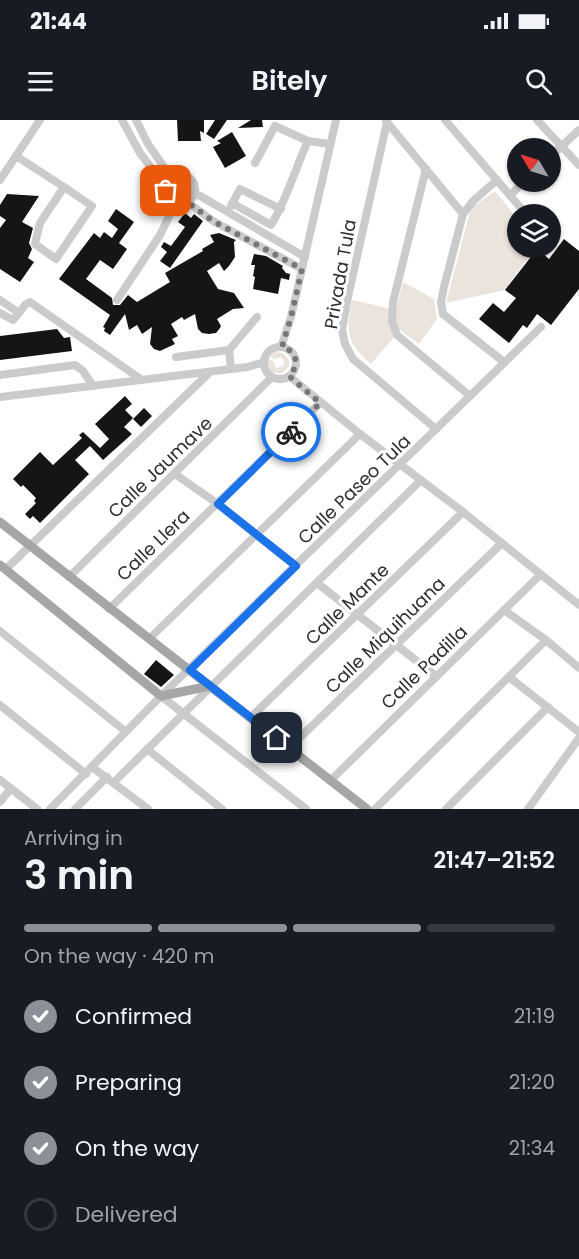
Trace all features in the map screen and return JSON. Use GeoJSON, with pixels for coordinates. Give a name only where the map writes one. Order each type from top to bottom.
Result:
{"type":"FeatureCollection","features":[{"type":"Feature","properties":{"kind":"main road"},"geometry":{"type":"LineString","coordinates":[[0,522],[367,809]]}},
{"type":"Feature","properties":{"kind":"main road"},"geometry":{"type":"LineString","coordinates":[[3,567],[161,696],[210,686]]}},
{"type":"Feature","properties":{"kind":"street"},"geometry":{"type":"LineString","coordinates":[[0,180],[40,120]]}},
{"type":"Feature","properties":{"kind":"street"},"geometry":{"type":"LineString","coordinates":[[122,120],[140,153],[166,187],[168,195],[176,202],[187,202],[213,221],[302,269]]}},
{"type":"Feature","properties":{"kind":"street"},"geometry":{"type":"LineString","coordinates":[[136,120],[148,144],[171,177]]}},
{"type":"Feature","properties":{"kind":"street"},"geometry":{"type":"LineString","coordinates":[[282,347],[291,317],[336,120]]}},
{"type":"Feature","properties":{"kind":"street"},"geometry":{"type":"LineString","coordinates":[[445,120],[518,204]]}},
{"type":"Feature","properties":{"kind":"street"},"geometry":{"type":"LineString","coordinates":[[537,120],[579,165]]}},
{"type":"Feature","properties":{"kind":"street"},"geometry":{"type":"LineString","coordinates":[[386,121],[463,214]]}},
{"type":"Feature","properties":{"kind":"street","name":"Privada Tula"},"geometry":{"type":"LineString","coordinates":[[386,121],[348,297],[342,330],[343,337],[347,351],[354,359],[436,429]]}},
{"type":"Feature","properties":{"kind":"street"},"geometry":{"type":"LineString","coordinates":[[255,163],[275,126],[308,141],[330,144]]}},
{"type":"Feature","properties":{"kind":"street"},"geometry":{"type":"LineString","coordinates":[[562,146],[579,130]]}},
{"type":"Feature","properties":{"kind":"street"},"geometry":{"type":"LineString","coordinates":[[232,203],[271,225],[281,209],[291,178],[308,141]]}},
{"type":"Feature","properties":{"kind":"street"},"geometry":{"type":"LineString","coordinates":[[16,156],[64,187],[92,206],[56,259],[35,244],[40,223],[64,187]]}},
{"type":"Feature","properties":{"kind":"street"},"geometry":{"type":"LineString","coordinates":[[426,169],[398,281],[391,314],[392,321],[397,335],[470,396]]}},
{"type":"Feature","properties":{"kind":"street"},"geometry":{"type":"LineString","coordinates":[[166,187],[171,177],[178,174],[189,177],[195,186],[195,193],[187,202]]}},
{"type":"Feature","properties":{"kind":"street"},"geometry":{"type":"LineString","coordinates":[[497,180],[473,201],[463,214],[444,287],[441,308],[443,314],[504,363]]}},
{"type":"Feature","properties":{"kind":"street"},"geometry":{"type":"LineString","coordinates":[[227,214],[240,189],[281,209]]}},
{"type":"Feature","properties":{"kind":"street"},"geometry":{"type":"LineString","coordinates":[[510,195],[513,192]]}},
{"type":"Feature","properties":{"kind":"street"},"geometry":{"type":"LineString","coordinates":[[195,193],[227,214],[305,257]]}},
{"type":"Feature","properties":{"kind":"street"},"geometry":{"type":"LineString","coordinates":[[117,300],[160,235],[176,202]]}},
{"type":"Feature","properties":{"kind":"street"},"geometry":{"type":"LineString","coordinates":[[0,300],[19,313]]}},
{"type":"Feature","properties":{"kind":"street"},"geometry":{"type":"LineString","coordinates":[[0,313],[13,320],[30,302],[142,380]]}},
{"type":"Feature","properties":{"kind":"street"},"geometry":{"type":"LineString","coordinates":[[176,357],[229,350],[257,317]]}},
{"type":"Feature","properties":{"kind":"street","name":"Calle Paseo Tula"},"geometry":{"type":"LineString","coordinates":[[50,809],[125,731],[541,327]]}},
{"type":"Feature","properties":{"kind":"street"},"geometry":{"type":"LineString","coordinates":[[0,397],[252,366],[264,362],[271,350],[282,347],[295,357],[296,366],[289,376],[282,379],[272,377],[267,373],[264,362]]}},
{"type":"Feature","properties":{"kind":"street"},"geometry":{"type":"LineString","coordinates":[[229,350],[231,369]]}},
{"type":"Feature","properties":{"kind":"street"},"geometry":{"type":"LineString","coordinates":[[0,375],[75,365],[83,371],[93,386]]}},
{"type":"Feature","properties":{"kind":"street"},"geometry":{"type":"LineString","coordinates":[[3,567],[30,545],[210,372]]}},
{"type":"Feature","properties":{"kind":"street"},"geometry":{"type":"LineString","coordinates":[[289,376],[320,403],[579,604]]}},
{"type":"Feature","properties":{"kind":"street","name":"Calle Jaumave"},"geometry":{"type":"LineString","coordinates":[[69,577],[272,377]]}},
{"type":"Feature","properties":{"kind":"street","name":"Calle Llera"},"geometry":{"type":"LineString","coordinates":[[109,609],[320,403]]}},
{"type":"Feature","properties":{"kind":"street"},"geometry":{"type":"LineString","coordinates":[[149,639],[360,434]]}},
{"type":"Feature","properties":{"kind":"street"},"geometry":{"type":"LineString","coordinates":[[175,474],[218,504],[296,566]]}},
{"type":"Feature","properties":{"kind":"street"},"geometry":{"type":"LineString","coordinates":[[75,809],[147,749],[421,480]]}},
{"type":"Feature","properties":{"kind":"street","name":"Calle Mante"},"geometry":{"type":"LineString","coordinates":[[251,717],[463,512]]}},
{"type":"Feature","properties":{"kind":"street","name":"Calle Miquihuana"},"geometry":{"type":"LineString","coordinates":[[290,748],[502,543]]}},
{"type":"Feature","properties":{"kind":"street","name":"Calle Padilla"},"geometry":{"type":"LineString","coordinates":[[330,781],[540,575]]}},
{"type":"Feature","properties":{"kind":"street"},"geometry":{"type":"LineString","coordinates":[[317,582],[436,676]]}},
{"type":"Feature","properties":{"kind":"street"},"geometry":{"type":"LineString","coordinates":[[504,610],[546,640],[579,668]]}},
{"type":"Feature","properties":{"kind":"street"},"geometry":{"type":"LineString","coordinates":[[0,631],[125,731]]}},
{"type":"Feature","properties":{"kind":"street"},"geometry":{"type":"LineString","coordinates":[[375,809],[546,640]]}},
{"type":"Feature","properties":{"kind":"street"},"geometry":{"type":"LineString","coordinates":[[508,677],[579,732]]}},
{"type":"Feature","properties":{"kind":"street"},"geometry":{"type":"LineString","coordinates":[[161,696],[306,809]]}},
{"type":"Feature","properties":{"kind":"street"},"geometry":{"type":"LineString","coordinates":[[0,705],[86,774]]}},
{"type":"Feature","properties":{"kind":"street"},"geometry":{"type":"LineString","coordinates":[[446,809],[548,707]]}},
{"type":"Feature","properties":{"kind":"street"},"geometry":{"type":"LineString","coordinates":[[528,809],[579,738]]}},
{"type":"Feature","properties":{"kind":"street"},"geometry":{"type":"LineString","coordinates":[[147,749],[222,809]]}},
{"type":"Feature","properties":{"kind":"street"},"geometry":{"type":"LineString","coordinates":[[92,767],[148,809]]}},
{"type":"Feature","properties":{"kind":"street"},"geometry":{"type":"LineString","coordinates":[[0,780],[37,809]]}},
{"type":"Feature","properties":{"kind":"street"},"geometry":{"type":"LineString","coordinates":[[0,802],[11,788]]}},
{"type":"Feature","properties":{"kind":"shaded area"},"geometry":{"type":"Polygon","coordinates":[[[181,176],[190,179],[193,188],[190,197],[181,200],[172,197],[169,188],[172,179],[181,176]]]}},
{"type":"Feature","properties":{"kind":"shaded area"},"geometry":{"type":"Polygon","coordinates":[[[495,191],[507,206],[507,258],[528,258],[505,290],[446,303],[471,208],[495,191]]]}},
{"type":"Feature","properties":{"kind":"shaded area"},"geometry":{"type":"Polygon","coordinates":[[[403,282],[434,299],[437,319],[419,344],[400,330],[371,364],[352,343],[349,320],[352,300],[396,310],[403,282]]]}},
{"type":"Feature","properties":{"kind":"shaded area"},"geometry":{"type":"Polygon","coordinates":[[[276,352],[283,353],[289,360],[289,367],[281,374],[271,372],[268,366],[268,359],[273,361],[276,368],[283,366],[284,361],[281,357],[274,359],[270,356],[276,352]]]}},
{"type":"Feature","properties":{"kind":"building"},"geometry":{"type":"Polygon","coordinates":[[[177,120],[204,120],[204,133],[200,131],[201,141],[178,141],[177,120]]]}},
{"type":"Feature","properties":{"kind":"building"},"geometry":{"type":"Polygon","coordinates":[[[215,120],[227,120],[214,139],[206,134],[215,120]]]}},
{"type":"Feature","properties":{"kind":"building"},"geometry":{"type":"Polygon","coordinates":[[[251,120],[262,120],[263,127],[238,128],[251,120]]]}},
{"type":"Feature","properties":{"kind":"building"},"geometry":{"type":"Polygon","coordinates":[[[232,132],[246,156],[225,168],[213,147],[221,143],[217,141],[232,132]]]}},
{"type":"Feature","properties":{"kind":"building"},"geometry":{"type":"Polygon","coordinates":[[[7,194],[39,196],[22,222],[33,228],[29,243],[32,249],[28,258],[34,262],[20,282],[0,269],[0,228],[6,220],[0,216],[0,205],[7,194]]]}},
{"type":"Feature","properties":{"kind":"building"},"geometry":{"type":"Polygon","coordinates":[[[116,209],[134,222],[119,243],[127,249],[113,269],[100,260],[86,279],[112,298],[113,305],[120,305],[128,295],[137,302],[170,282],[165,273],[203,251],[202,249],[214,242],[210,235],[219,233],[236,240],[234,242],[235,257],[224,271],[219,263],[207,271],[218,289],[234,293],[244,308],[233,309],[217,319],[221,326],[216,333],[202,333],[198,329],[195,314],[184,320],[182,317],[171,324],[178,336],[172,339],[175,344],[160,351],[154,349],[150,344],[152,327],[142,334],[137,325],[129,330],[125,314],[110,335],[104,331],[103,327],[110,315],[59,279],[94,233],[100,238],[104,232],[112,238],[118,229],[108,221],[116,209]]]}},
{"type":"Feature","properties":{"kind":"building"},"geometry":{"type":"Polygon","coordinates":[[[185,213],[191,218],[194,214],[203,221],[170,268],[160,261],[167,252],[161,247],[164,242],[171,246],[185,227],[178,222],[185,213]]]}},
{"type":"Feature","properties":{"kind":"building"},"geometry":{"type":"Polygon","coordinates":[[[564,239],[579,251],[579,289],[551,325],[537,314],[527,328],[523,325],[509,343],[479,319],[493,303],[504,312],[516,298],[505,290],[530,258],[561,258],[561,243],[564,239]]]}},
{"type":"Feature","properties":{"kind":"building"},"geometry":{"type":"Polygon","coordinates":[[[254,254],[266,256],[283,266],[286,273],[290,274],[289,280],[281,278],[278,294],[253,289],[255,265],[251,265],[254,254]]]}},
{"type":"Feature","properties":{"kind":"building"},"geometry":{"type":"Polygon","coordinates":[[[57,329],[64,338],[70,337],[72,351],[0,360],[0,336],[57,329]]]}},
{"type":"Feature","properties":{"kind":"building"},"geometry":{"type":"Polygon","coordinates":[[[125,396],[132,404],[125,410],[133,418],[124,427],[132,434],[103,460],[90,446],[75,460],[89,474],[40,523],[33,516],[30,519],[25,514],[36,503],[34,501],[36,498],[13,479],[40,452],[53,465],[82,438],[79,435],[83,432],[100,448],[109,439],[95,424],[125,396]]]}},
{"type":"Feature","properties":{"kind":"building"},"geometry":{"type":"Polygon","coordinates":[[[144,408],[152,416],[141,427],[133,419],[144,408]]]}},
{"type":"Feature","properties":{"kind":"building"},"geometry":{"type":"Polygon","coordinates":[[[156,660],[174,675],[161,687],[144,674],[156,660]]]}},
{"type":"Feature","properties":{"kind":"way so far"},"geometry":{"type":"LineString","coordinates":[[166,191],[173,201],[187,202],[213,221],[302,269],[282,347],[287,348],[295,357],[296,366],[289,376],[320,403],[291,432]]}},
{"type":"Feature","properties":{"kind":"route"},"geometry":{"type":"LineString","coordinates":[[277,738],[190,670],[296,566],[218,504],[291,432]]}}]}
